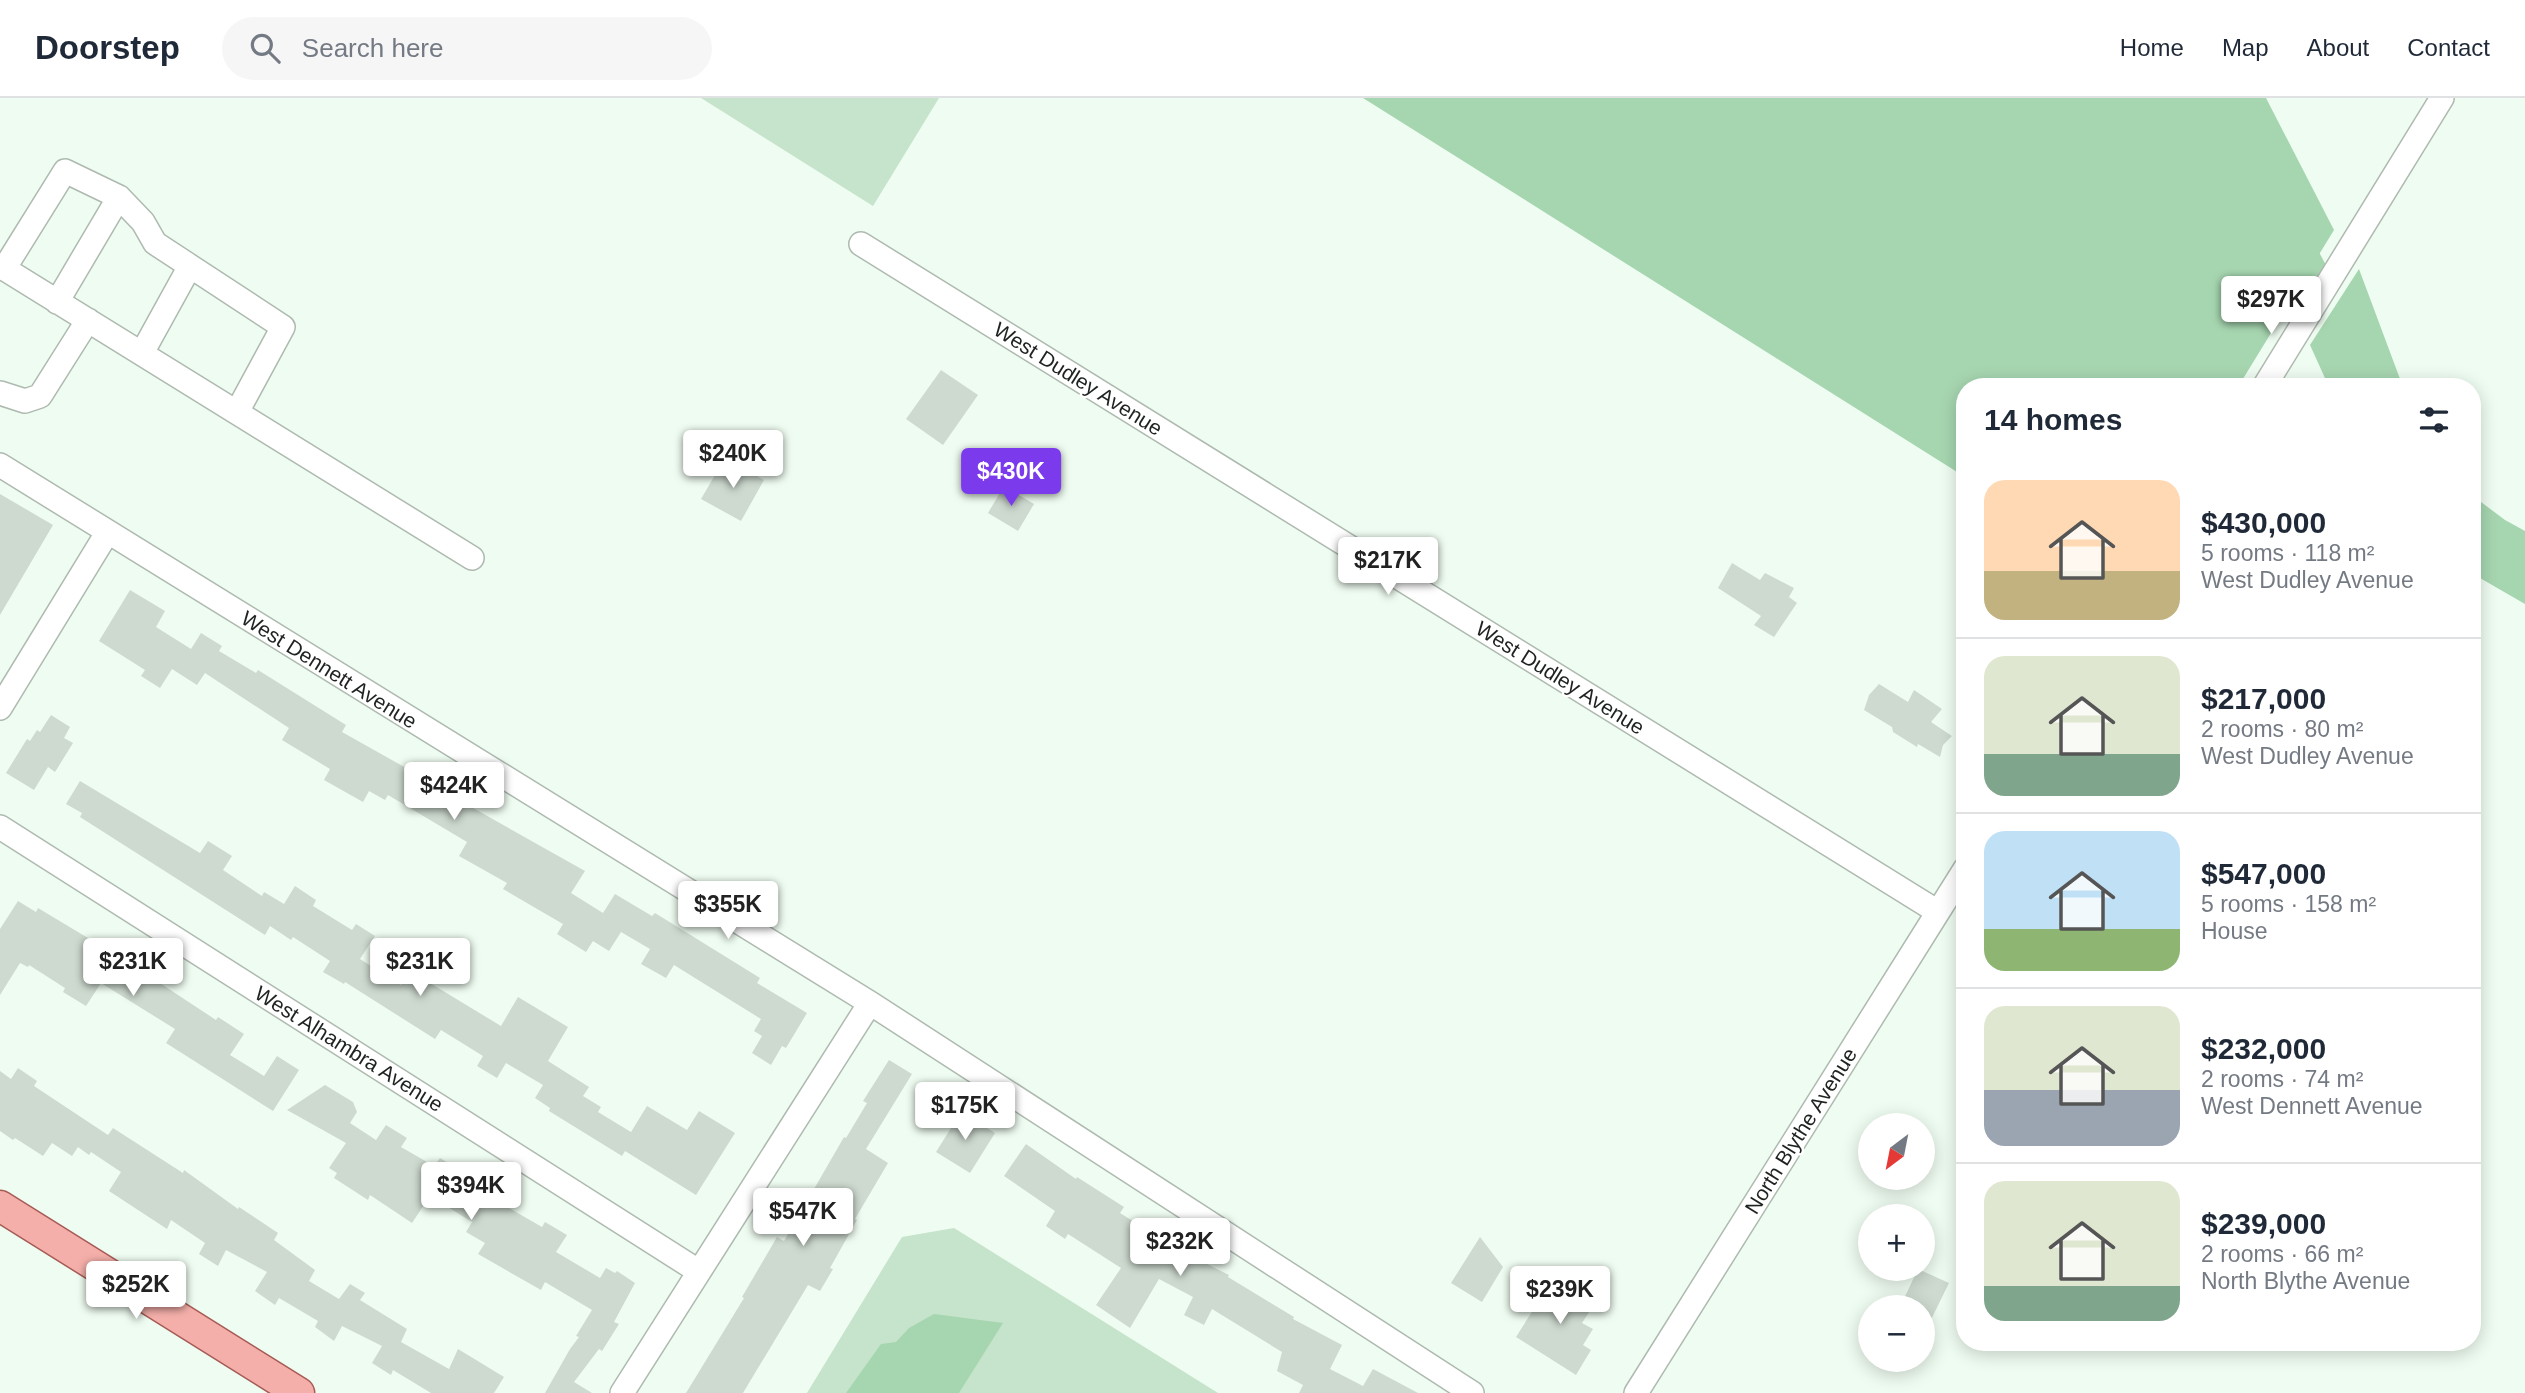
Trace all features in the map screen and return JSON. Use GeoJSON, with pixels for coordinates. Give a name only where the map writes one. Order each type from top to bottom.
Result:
{"type":"FeatureCollection","features":[{"type":"Feature","properties":{"kind":"main road"},"geometry":{"type":"LineString","coordinates":[[0,1206],[299,1393]]}},
{"type":"Feature","properties":{"kind":"street"},"geometry":{"type":"LineString","coordinates":[[2270,378],[2442,98]]}},
{"type":"Feature","properties":{"kind":"street"},"geometry":{"type":"LineString","coordinates":[[237,412],[283,327],[155,243],[143,222],[120,197],[65,171],[2,267],[472,558]]}},
{"type":"Feature","properties":{"kind":"street"},"geometry":{"type":"LineString","coordinates":[[57,302],[120,197]]}},
{"type":"Feature","properties":{"kind":"street","name":"West Dudley Avenue"},"geometry":{"type":"LineString","coordinates":[[861,244],[1938,912]]}},
{"type":"Feature","properties":{"kind":"street"},"geometry":{"type":"LineString","coordinates":[[142,353],[190,266]]}},
{"type":"Feature","properties":{"kind":"street"},"geometry":{"type":"LineString","coordinates":[[0,393],[25,401],[40,396],[89,320]]}},
{"type":"Feature","properties":{"kind":"street","name":"West Dennett Avenue"},"geometry":{"type":"LineString","coordinates":[[0,465],[870,1003],[1472,1393]]}},
{"type":"Feature","properties":{"kind":"street"},"geometry":{"type":"LineString","coordinates":[[0,708],[107,533]]}},
{"type":"Feature","properties":{"kind":"street","name":"West Alhambra Avenue"},"geometry":{"type":"LineString","coordinates":[[0,827],[698,1271]]}},
{"type":"Feature","properties":{"kind":"street","name":"North Blythe Avenue"},"geometry":{"type":"LineString","coordinates":[[1636,1393],[1956,883]]}},
{"type":"Feature","properties":{"kind":"street"},"geometry":{"type":"LineString","coordinates":[[621,1393],[870,1003]]}},
{"type":"Feature","properties":{"kind":"shaded area"},"geometry":{"type":"Polygon","coordinates":[[[701,98],[939,98],[873,206],[701,98]]]}},
{"type":"Feature","properties":{"kind":"shaded area"},"geometry":{"type":"Polygon","coordinates":[[[1363,98],[2266,98],[2334,230],[2244,378],[1956,378],[1956,471],[1363,98]]]}},
{"type":"Feature","properties":{"kind":"shaded area"},"geometry":{"type":"Polygon","coordinates":[[[2359,269],[2400,378],[2325,378],[2310,345],[2359,269]]]}},
{"type":"Feature","properties":{"kind":"shaded area"},"geometry":{"type":"Polygon","coordinates":[[[2481,502],[2525,531],[2525,604],[2481,579],[2481,502]]]}},
{"type":"Feature","properties":{"kind":"shaded area"},"geometry":{"type":"Polygon","coordinates":[[[954,1228],[1218,1393],[807,1393],[902,1237],[954,1228]]]}},
{"type":"Feature","properties":{"kind":"shaded area"},"geometry":{"type":"Polygon","coordinates":[[[934,1314],[1003,1323],[959,1393],[846,1393],[881,1344],[896,1342],[909,1328],[934,1314]]]}},
{"type":"Feature","properties":{"kind":"building"},"geometry":{"type":"Polygon","coordinates":[[[941,370],[978,395],[943,445],[906,419],[941,370]]]}},
{"type":"Feature","properties":{"kind":"building"},"geometry":{"type":"Polygon","coordinates":[[[725,458],[764,480],[741,521],[701,499],[725,458]]]}},
{"type":"Feature","properties":{"kind":"building"},"geometry":{"type":"Polygon","coordinates":[[[1004,486],[1034,504],[1018,531],[988,513],[1004,486]]]}},
{"type":"Feature","properties":{"kind":"building"},"geometry":{"type":"Polygon","coordinates":[[[0,494],[53,525],[0,615],[0,494]]]}},
{"type":"Feature","properties":{"kind":"building"},"geometry":{"type":"Polygon","coordinates":[[[1732,563],[1760,580],[1765,573],[1794,588],[1789,597],[1797,603],[1774,637],[1754,625],[1761,616],[1718,588],[1732,563]]]}},
{"type":"Feature","properties":{"kind":"building"},"geometry":{"type":"Polygon","coordinates":[[[130,590],[165,611],[156,627],[191,649],[201,633],[222,646],[219,651],[256,673],[258,670],[346,725],[342,732],[415,773],[417,768],[452,790],[450,795],[585,871],[571,893],[603,913],[615,894],[652,916],[655,913],[760,978],[757,983],[807,1013],[786,1048],[782,1046],[771,1065],[752,1053],[762,1036],[754,1031],[761,1019],[674,965],[666,978],[641,964],[650,949],[621,932],[609,951],[593,941],[586,952],[557,934],[563,924],[503,889],[507,883],[459,856],[467,842],[388,795],[385,800],[369,791],[363,802],[324,780],[330,769],[282,740],[289,728],[205,673],[197,685],[172,669],[160,688],[141,676],[145,670],[99,641],[130,590]]]}},
{"type":"Feature","properties":{"kind":"building"},"geometry":{"type":"Polygon","coordinates":[[[1879,684],[1908,702],[1914,690],[1942,709],[1931,722],[1952,736],[1943,745],[1940,757],[1918,744],[1917,747],[1864,710],[1869,695],[1879,684]]]}},
{"type":"Feature","properties":{"kind":"building"},"geometry":{"type":"Polygon","coordinates":[[[51,715],[70,727],[64,738],[73,743],[55,772],[48,767],[34,790],[6,773],[27,739],[30,741],[37,730],[40,732],[51,715]]]}},
{"type":"Feature","properties":{"kind":"building"},"geometry":{"type":"Polygon","coordinates":[[[80,781],[200,853],[208,841],[232,856],[223,870],[262,896],[264,892],[284,904],[295,886],[316,900],[313,906],[352,930],[356,924],[375,936],[360,959],[401,985],[412,968],[431,980],[430,983],[501,1026],[518,997],[568,1027],[548,1061],[589,1087],[583,1096],[601,1107],[598,1112],[631,1132],[647,1106],[687,1130],[699,1111],[735,1133],[696,1195],[625,1151],[622,1156],[549,1111],[550,1108],[535,1098],[543,1085],[506,1063],[497,1078],[477,1066],[483,1056],[441,1030],[435,1039],[345,982],[344,984],[323,972],[330,961],[293,937],[291,940],[270,926],[265,935],[80,817],[82,813],[66,804],[80,781]]]}},
{"type":"Feature","properties":{"kind":"building"},"geometry":{"type":"Polygon","coordinates":[[[18,901],[36,912],[38,908],[98,944],[93,951],[126,972],[131,964],[216,1020],[218,1017],[244,1034],[230,1055],[264,1076],[277,1056],[299,1070],[273,1111],[166,1043],[175,1029],[101,983],[86,1006],[63,992],[65,988],[29,965],[28,967],[20,963],[0,995],[0,929],[18,901]]]}},
{"type":"Feature","properties":{"kind":"building"},"geometry":{"type":"Polygon","coordinates":[[[889,1060],[912,1074],[866,1149],[888,1163],[855,1219],[857,1220],[820,1291],[808,1285],[743,1393],[686,1393],[744,1298],[742,1297],[777,1237],[784,1241],[844,1137],[846,1138],[867,1103],[863,1101],[889,1060]]]}},
{"type":"Feature","properties":{"kind":"building"},"geometry":{"type":"Polygon","coordinates":[[[18,1068],[37,1081],[34,1086],[108,1135],[113,1128],[183,1173],[184,1170],[238,1209],[239,1207],[278,1233],[274,1240],[315,1270],[309,1281],[339,1299],[350,1284],[365,1293],[360,1300],[407,1329],[401,1342],[449,1369],[458,1349],[504,1377],[494,1393],[431,1393],[393,1370],[391,1375],[372,1363],[382,1346],[342,1326],[334,1341],[315,1327],[318,1321],[279,1298],[275,1305],[255,1291],[267,1272],[226,1250],[218,1266],[199,1254],[205,1243],[171,1220],[167,1229],[109,1191],[121,1172],[91,1152],[89,1155],[78,1147],[72,1156],[52,1143],[43,1156],[15,1138],[13,1140],[0,1131],[0,1071],[11,1079],[18,1068]]]}},
{"type":"Feature","properties":{"kind":"building"},"geometry":{"type":"Polygon","coordinates":[[[325,1085],[353,1102],[357,1112],[350,1123],[376,1140],[386,1125],[407,1138],[401,1147],[434,1166],[440,1158],[512,1202],[509,1208],[542,1227],[545,1222],[567,1235],[556,1252],[600,1278],[606,1268],[615,1273],[617,1271],[635,1283],[614,1322],[619,1324],[602,1351],[599,1349],[574,1382],[592,1393],[545,1393],[592,1310],[545,1282],[541,1290],[478,1254],[485,1243],[466,1232],[472,1222],[430,1196],[412,1223],[370,1195],[368,1200],[334,1178],[337,1173],[329,1168],[346,1143],[287,1110],[325,1085]]]}},
{"type":"Feature","properties":{"kind":"building"},"geometry":{"type":"Polygon","coordinates":[[[961,1112],[995,1133],[970,1173],[936,1152],[961,1112]]]}},
{"type":"Feature","properties":{"kind":"building"},"geometry":{"type":"Polygon","coordinates":[[[1026,1144],[1076,1179],[1077,1177],[1124,1207],[1120,1213],[1177,1249],[1229,1275],[1228,1277],[1294,1317],[1293,1319],[1342,1345],[1330,1369],[1363,1386],[1373,1369],[1418,1393],[1299,1393],[1303,1385],[1277,1371],[1282,1352],[1212,1309],[1204,1325],[1184,1315],[1193,1297],[1159,1279],[1130,1328],[1096,1305],[1121,1268],[1068,1234],[1065,1239],[1046,1226],[1055,1211],[1004,1176],[1026,1144]]]}},
{"type":"Feature","properties":{"kind":"building"},"geometry":{"type":"Polygon","coordinates":[[[1480,1237],[1503,1267],[1482,1302],[1451,1283],[1480,1237]]]}},
{"type":"Feature","properties":{"kind":"building"},"geometry":{"type":"Polygon","coordinates":[[[1554,1277],[1595,1303],[1582,1323],[1593,1329],[1583,1345],[1591,1350],[1576,1375],[1516,1337],[1554,1277]]]}},
{"type":"Feature","properties":{"kind":"building"},"geometry":{"type":"Polygon","coordinates":[[[1935,1277],[1949,1283],[1935,1312],[1935,1295],[1906,1295],[1912,1281],[1935,1281],[1935,1277]]]}},
{"type":"Feature","properties":{"kind":"waterway"},"geometry":{"type":"LineString","coordinates":[[2299,239],[2316,271]]}}]}
